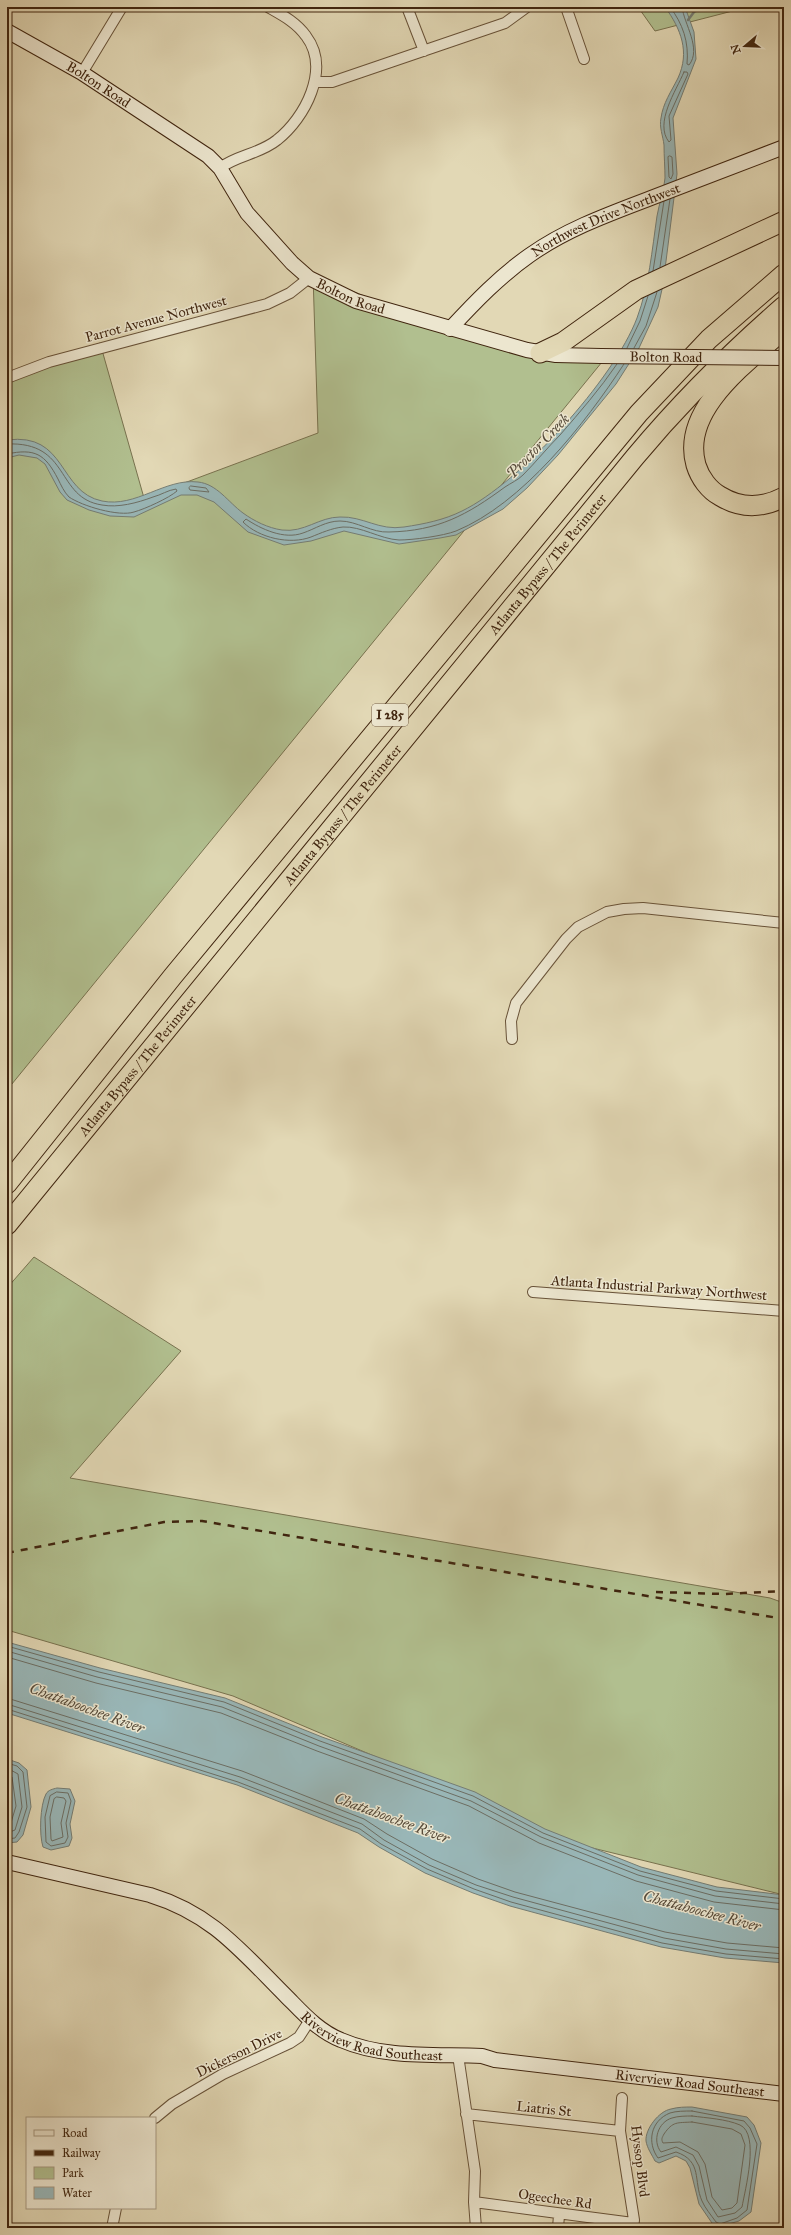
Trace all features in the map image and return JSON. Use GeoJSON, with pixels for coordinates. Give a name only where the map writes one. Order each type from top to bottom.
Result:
{"type":"FeatureCollection","features":[{"type":"Feature","properties":{"kind":"highway"},"geometry":{"type":"LineString","coordinates":[[540,353],[563,342],[610,307],[636,290],[784,221]]}},
{"type":"Feature","properties":{"kind":"highway","name":"Atlanta Bypass / The Perimeter"},"geometry":{"type":"LineString","coordinates":[[11,1180],[173,976],[639,413],[709,339],[784,274]]}},
{"type":"Feature","properties":{"kind":"highway","name":"Atlanta Bypass / The Perimeter"},"geometry":{"type":"LineString","coordinates":[[7,1225],[670,415],[714,370],[784,306]]}},
{"type":"Feature","properties":{"kind":"highway"},"geometry":{"type":"LineString","coordinates":[[784,329],[729,380],[714,397],[697,425],[694,456],[702,478],[709,488],[728,501],[751,506],[764,505],[784,497]]}},
{"type":"Feature","properties":{"kind":"street"},"geometry":{"type":"LineString","coordinates":[[82,73],[122,7]]}},
{"type":"Feature","properties":{"kind":"street"},"geometry":{"type":"LineString","coordinates":[[220,168],[232,160],[265,148],[277,140],[301,111],[315,82],[315,59],[307,37],[298,26],[268,7]]}},
{"type":"Feature","properties":{"kind":"street"},"geometry":{"type":"LineString","coordinates":[[407,7],[424,51]]}},
{"type":"Feature","properties":{"kind":"street"},"geometry":{"type":"LineString","coordinates":[[315,82],[332,82],[505,23],[527,7]]}},
{"type":"Feature","properties":{"kind":"street"},"geometry":{"type":"LineString","coordinates":[[566,7],[584,59]]}},
{"type":"Feature","properties":{"kind":"street","name":"Bolton Road"},"geometry":{"type":"LineString","coordinates":[[7,31],[82,73],[198,148],[220,168],[247,214],[281,252],[309,278],[356,301],[450,329],[540,353],[601,356],[784,358]]}},
{"type":"Feature","properties":{"kind":"street","name":"Northwest Drive Northwest"},"geometry":{"type":"LineString","coordinates":[[450,329],[482,295],[530,255],[560,236],[593,220],[784,147]]}},
{"type":"Feature","properties":{"kind":"street","name":"Parrot Avenue Northwest"},"geometry":{"type":"LineString","coordinates":[[7,378],[49,362],[267,304],[290,293],[309,278]]}},
{"type":"Feature","properties":{"kind":"street"},"geometry":{"type":"LineString","coordinates":[[512,1038],[511,1021],[516,1004],[566,939],[578,927],[593,918],[624,909],[643,908],[784,923]]}},
{"type":"Feature","properties":{"kind":"street","name":"Atlanta Industrial Parkway Northwest"},"geometry":{"type":"LineString","coordinates":[[533,1292],[784,1311]]}},
{"type":"Feature","properties":{"kind":"street","name":"Riverview Road Southeast"},"geometry":{"type":"LineString","coordinates":[[7,1862],[150,1895],[171,1902],[193,1912],[228,1938],[310,2020],[325,2032],[358,2046],[388,2052],[482,2056],[495,2060],[784,2094]]}},
{"type":"Feature","properties":{"kind":"street","name":"Dickerson Drive"},"geometry":{"type":"LineString","coordinates":[[156,2117],[172,2104],[223,2074],[290,2043],[299,2037],[310,2020]]}},
{"type":"Feature","properties":{"kind":"street"},"geometry":{"type":"LineString","coordinates":[[458,2055],[475,2171],[474,2202],[476,2228]]}},
{"type":"Feature","properties":{"kind":"street","name":"Hyssop Blvd"},"geometry":{"type":"LineString","coordinates":[[622,2098],[620,2131],[633,2226]]}},
{"type":"Feature","properties":{"kind":"street","name":"Liatris St"},"geometry":{"type":"LineString","coordinates":[[466,2114],[620,2131]]}},
{"type":"Feature","properties":{"kind":"street","name":"Ogeechee Rd"},"geometry":{"type":"LineString","coordinates":[[474,2202],[633,2226]]}},
{"type":"Feature","properties":{"kind":"street"},"geometry":{"type":"LineString","coordinates":[[112,2228],[116,2209]]}},
{"type":"Feature","properties":{"kind":"street"},"geometry":{"type":"LineString","coordinates":[[558,2228],[560,2214]]}},
{"type":"Feature","properties":{"kind":"green space"},"geometry":{"type":"Polygon","coordinates":[[[638,7],[748,7],[655,31],[638,7]]]}},
{"type":"Feature","properties":{"kind":"green space"},"geometry":{"type":"Polygon","coordinates":[[[313,275],[435,325],[524,355],[611,351],[7,1090],[7,379],[100,343],[144,498],[318,433],[313,275]]]}},
{"type":"Feature","properties":{"kind":"green space"},"geometry":{"type":"Polygon","coordinates":[[[34,1257],[181,1351],[70,1478],[770,1598],[784,1603],[784,1895],[564,1841],[435,1782],[233,1696],[7,1630],[7,1288],[34,1257]]]}},
{"type":"Feature","properties":{"kind":"water"},"geometry":{"type":"Polygon","coordinates":[[[665,7],[685,7],[694,32],[696,59],[673,118],[677,174],[663,285],[658,307],[639,348],[616,384],[558,455],[527,488],[503,509],[456,535],[440,538],[399,544],[344,531],[311,541],[284,545],[248,532],[214,502],[197,495],[181,495],[134,517],[110,516],[89,510],[67,500],[60,492],[45,464],[37,458],[19,455],[7,458],[7,440],[27,440],[41,445],[52,453],[77,487],[88,495],[102,501],[115,502],[127,500],[174,484],[186,482],[205,483],[217,490],[238,509],[252,519],[266,526],[282,530],[297,529],[325,519],[340,517],[348,517],[387,527],[395,528],[411,526],[448,517],[462,511],[485,497],[511,478],[563,427],[608,370],[625,343],[637,318],[647,281],[657,216],[664,183],[664,145],[661,118],[665,102],[682,68],[683,59],[682,41],[679,32],[671,15],[665,7]]]}},
{"type":"Feature","properties":{"kind":"water","name":"Chattahoochee River"},"geometry":{"type":"Polygon","coordinates":[[[7,1642],[100,1668],[225,1698],[322,1737],[475,1792],[545,1829],[641,1867],[717,1887],[784,1895],[784,1963],[725,1958],[661,1947],[510,1906],[473,1893],[425,1873],[379,1847],[358,1833],[237,1785],[7,1713],[7,1642]]]}},
{"type":"Feature","properties":{"kind":"water"},"geometry":{"type":"Polygon","coordinates":[[[7,1759],[19,1763],[27,1770],[31,1807],[23,1835],[17,1842],[7,1843],[7,1759]]]}},
{"type":"Feature","properties":{"kind":"water"},"geometry":{"type":"Polygon","coordinates":[[[57,1788],[70,1789],[75,1801],[70,1824],[72,1838],[69,1846],[51,1850],[43,1847],[41,1835],[41,1812],[46,1794],[57,1788]]]}},
{"type":"Feature","properties":{"kind":"water"},"geometry":{"type":"Polygon","coordinates":[[[679,2107],[692,2107],[747,2117],[754,2125],[761,2143],[751,2212],[739,2221],[718,2227],[714,2226],[699,2204],[690,2168],[686,2161],[676,2156],[659,2163],[655,2161],[647,2146],[646,2136],[650,2126],[662,2113],[666,2110],[679,2107]]]}},
{"type":"Feature","properties":{"kind":"waterway"},"geometry":{"type":"LineString","coordinates":[[688,20],[694,12],[704,7]]}},
{"type":"Feature","properties":{"kind":"railway"},"geometry":{"type":"LineString","coordinates":[[7,1553],[164,1522],[202,1521],[784,1619]]}},
{"type":"Feature","properties":{"kind":"railway"},"geometry":{"type":"LineString","coordinates":[[656,1592],[724,1594],[784,1591]]}},
{"type":"Feature","properties":{"kind":"water label","name":"Proctor Creek"},"geometry":{"type":"Point","coordinates":[538,446]}}]}
